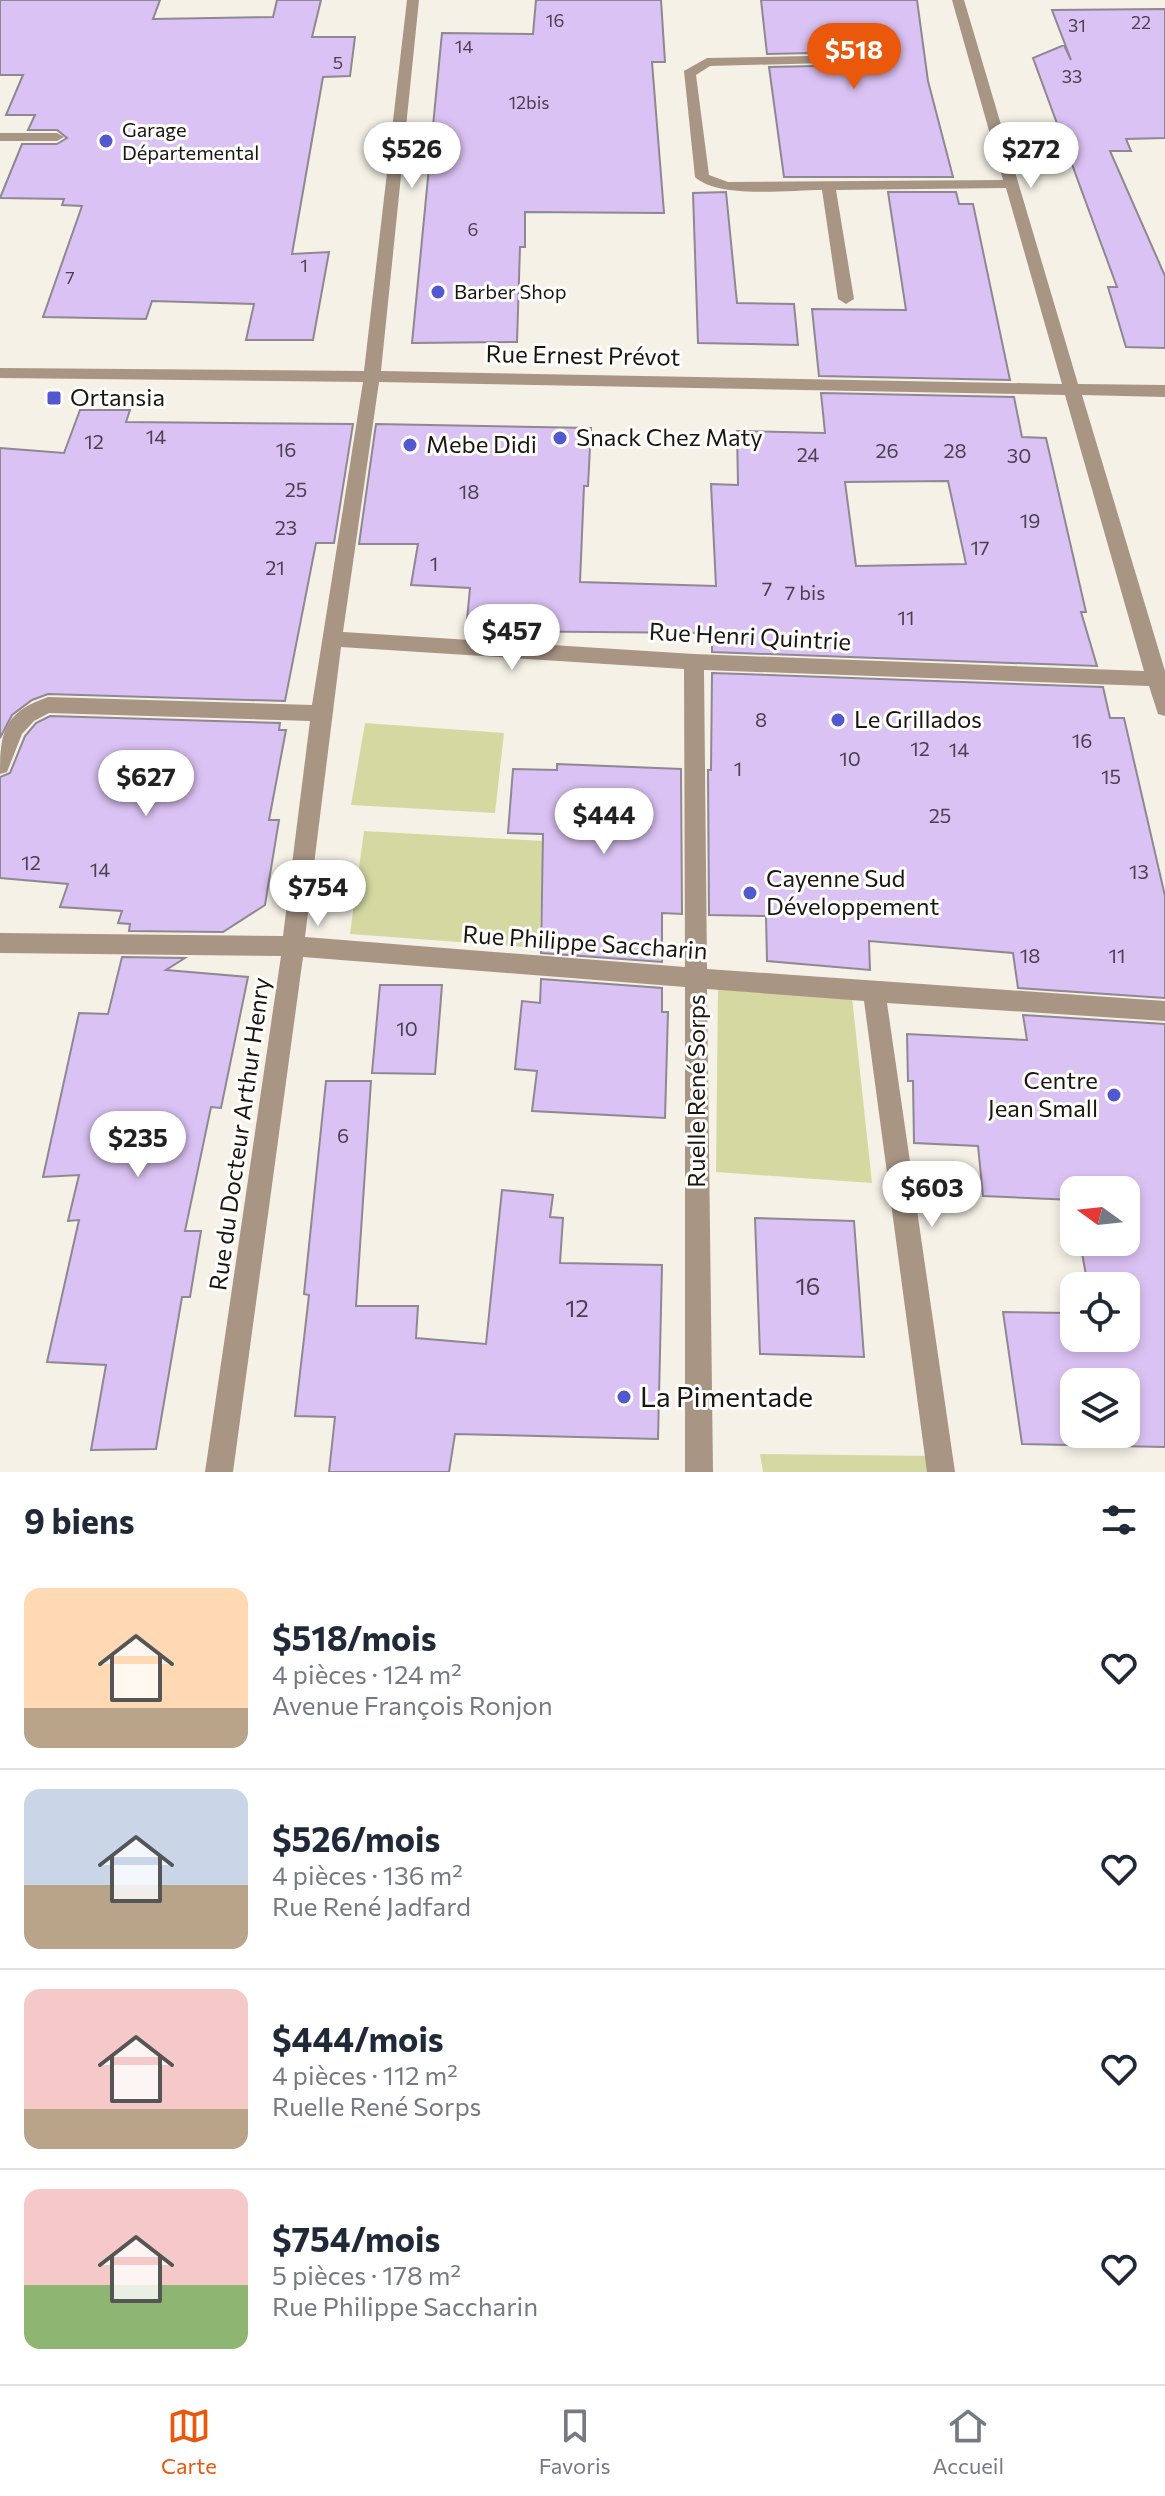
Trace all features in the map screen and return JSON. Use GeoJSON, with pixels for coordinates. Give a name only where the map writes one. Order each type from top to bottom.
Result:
{"type":"FeatureCollection","features":[{"type":"Feature","properties":{"kind":"street","name":"Rue du Docteur Arthur Henry"},"geometry":{"type":"LineString","coordinates":[[219,1472],[293,946],[321,713],[372,376],[413,0]]}},
{"type":"Feature","properties":{"kind":"street"},"geometry":{"type":"LineString","coordinates":[[958,0],[1069,390],[1160,679],[1165,708]]}},
{"type":"Feature","properties":{"kind":"street"},"geometry":{"type":"LineString","coordinates":[[859,59],[707,62],[689,74],[702,177],[728,186],[1009,184]]}},
{"type":"Feature","properties":{"kind":"street"},"geometry":{"type":"LineString","coordinates":[[0,137],[57,137]]}},
{"type":"Feature","properties":{"kind":"street"},"geometry":{"type":"LineString","coordinates":[[828,184],[846,299]]}},
{"type":"Feature","properties":{"kind":"street","name":"Rue Ernest Prévot"},"geometry":{"type":"LineString","coordinates":[[0,373],[372,376],[1165,391]]}},
{"type":"Feature","properties":{"kind":"street","name":"Rue Henri Quintrie"},"geometry":{"type":"LineString","coordinates":[[333,639],[694,662],[1160,679]]}},
{"type":"Feature","properties":{"kind":"street","name":"Ruelle René Sorps"},"geometry":{"type":"LineString","coordinates":[[694,662],[699,1472]]}},
{"type":"Feature","properties":{"kind":"street"},"geometry":{"type":"LineString","coordinates":[[0,766],[14,727],[26,713],[48,705],[321,713]]}},
{"type":"Feature","properties":{"kind":"street","name":"Rue Philippe Saccharin"},"geometry":{"type":"LineString","coordinates":[[0,943],[293,946],[874,992],[1165,1011]]}},
{"type":"Feature","properties":{"kind":"street"},"geometry":{"type":"LineString","coordinates":[[874,992],[941,1472]]}},
{"type":"Feature","properties":{"kind":"green space"},"geometry":{"type":"Polygon","coordinates":[[[365,723],[504,733],[495,813],[351,805],[365,723]]]}},
{"type":"Feature","properties":{"kind":"green space"},"geometry":{"type":"Polygon","coordinates":[[[364,831],[543,841],[539,948],[350,934],[364,831]]]}},
{"type":"Feature","properties":{"kind":"green space"},"geometry":{"type":"Polygon","coordinates":[[[718,988],[852,997],[872,1183],[716,1172],[718,988]]]}},
{"type":"Feature","properties":{"kind":"green space"},"geometry":{"type":"Polygon","coordinates":[[[760,1454],[933,1456],[929,1472],[763,1472],[760,1454]]]}},
{"type":"Feature","properties":{"kind":"building"},"geometry":{"type":"Polygon","coordinates":[[[0,0],[160,0],[153,19],[273,17],[277,0],[321,0],[312,37],[355,37],[350,76],[323,77],[292,254],[329,252],[313,340],[246,340],[254,304],[152,301],[146,319],[43,317],[82,206],[62,205],[64,199],[0,198],[22,144],[57,144],[67,138],[57,130],[28,130],[35,115],[6,115],[23,75],[0,75],[0,0]]]}},
{"type":"Feature","properties":{"kind":"building"},"geometry":{"type":"Polygon","coordinates":[[[536,0],[661,0],[665,62],[652,62],[664,213],[525,212],[525,247],[520,247],[517,342],[412,343],[442,33],[533,34],[536,0]]]}},
{"type":"Feature","properties":{"kind":"building"},"geometry":{"type":"Polygon","coordinates":[[[761,0],[917,0],[928,81],[953,177],[784,177],[769,67],[864,65],[869,58],[859,52],[767,54],[761,0]]]}},
{"type":"Feature","properties":{"kind":"building"},"geometry":{"type":"Polygon","coordinates":[[[1165,9],[1165,138],[1126,139],[1131,151],[1110,151],[1165,276],[1165,348],[1126,347],[1108,287],[1117,287],[1033,58],[1064,45],[1071,60],[1052,10],[1165,9]]]}},
{"type":"Feature","properties":{"kind":"building"},"geometry":{"type":"Polygon","coordinates":[[[726,192],[737,303],[794,304],[798,345],[698,343],[693,193],[726,192]]]}},
{"type":"Feature","properties":{"kind":"building"},"geometry":{"type":"Polygon","coordinates":[[[888,192],[956,192],[959,204],[973,204],[1010,380],[819,376],[812,309],[906,310],[888,192]]]}},
{"type":"Feature","properties":{"kind":"building"},"geometry":{"type":"Polygon","coordinates":[[[821,393],[1014,397],[1022,437],[1046,438],[1086,612],[1081,612],[1097,666],[712,652],[712,633],[466,631],[470,588],[411,585],[418,544],[359,544],[376,424],[591,428],[588,486],[584,486],[580,582],[716,586],[711,484],[738,485],[737,431],[825,433],[821,393]],[[948,481],[845,482],[856,566],[966,564],[948,481]]]}},
{"type":"Feature","properties":{"kind":"building"},"geometry":{"type":"Polygon","coordinates":[[[80,410],[130,410],[126,422],[353,424],[334,543],[316,543],[285,701],[48,694],[32,700],[12,715],[0,738],[0,448],[64,453],[80,410]]]}},
{"type":"Feature","properties":{"kind":"building"},"geometry":{"type":"Polygon","coordinates":[[[712,673],[1103,687],[1110,718],[1124,718],[1165,896],[1165,998],[1018,988],[1013,953],[869,941],[870,970],[767,961],[766,916],[709,915],[708,770],[711,770],[712,673]]]}},
{"type":"Feature","properties":{"kind":"building"},"geometry":{"type":"Polygon","coordinates":[[[50,716],[280,723],[279,730],[286,730],[269,820],[279,820],[265,905],[223,932],[129,931],[130,924],[118,923],[122,911],[60,907],[68,884],[0,878],[0,777],[10,773],[25,736],[36,723],[50,716]]]}},
{"type":"Feature","properties":{"kind":"building"},"geometry":{"type":"Polygon","coordinates":[[[557,764],[681,769],[682,914],[662,913],[662,962],[541,953],[543,834],[508,833],[513,769],[557,770],[557,764]]]}},
{"type":"Feature","properties":{"kind":"building"},"geometry":{"type":"Polygon","coordinates":[[[122,957],[185,958],[166,970],[248,977],[221,1108],[211,1107],[185,1231],[201,1231],[190,1297],[182,1297],[156,1449],[91,1450],[106,1365],[47,1362],[79,1220],[68,1221],[79,1175],[43,1177],[79,1013],[108,1014],[122,957]]]}},
{"type":"Feature","properties":{"kind":"building"},"geometry":{"type":"Polygon","coordinates":[[[541,979],[662,988],[662,1012],[668,1012],[665,1118],[532,1111],[537,1071],[515,1069],[522,1001],[540,1003],[541,979]]]}},
{"type":"Feature","properties":{"kind":"building"},"geometry":{"type":"Polygon","coordinates":[[[380,985],[442,985],[435,1074],[372,1073],[380,985]]]}},
{"type":"Feature","properties":{"kind":"building"},"geometry":{"type":"Polygon","coordinates":[[[1023,1015],[1165,1024],[1165,1447],[1140,1446],[1140,1368],[1060,1368],[1060,1445],[1022,1444],[1003,1312],[1060,1313],[1060,1352],[1140,1352],[1140,1272],[1085,1272],[1083,1256],[1140,1256],[1140,1176],[1060,1176],[1060,1199],[983,1196],[978,1146],[914,1143],[913,1081],[908,1081],[907,1034],[1027,1040],[1023,1015]]]}},
{"type":"Feature","properties":{"kind":"building"},"geometry":{"type":"Polygon","coordinates":[[[326,1081],[371,1081],[356,1306],[418,1306],[416,1338],[486,1344],[502,1190],[553,1195],[550,1217],[563,1218],[560,1263],[662,1265],[658,1439],[455,1434],[449,1472],[329,1472],[335,1417],[295,1416],[309,1295],[304,1294],[326,1081]]]}},
{"type":"Feature","properties":{"kind":"building"},"geometry":{"type":"Polygon","coordinates":[[[755,1218],[854,1221],[864,1357],[760,1354],[755,1218]]]}},
{"type":"Feature","properties":{"kind":"place","name":"Garage Départemental"},"geometry":{"type":"Point","coordinates":[106,141]}},
{"type":"Feature","properties":{"kind":"place","name":"Barber Shop"},"geometry":{"type":"Point","coordinates":[438,292]}},
{"type":"Feature","properties":{"kind":"place","name":"Ortansia"},"geometry":{"type":"Point","coordinates":[54,398]}},
{"type":"Feature","properties":{"kind":"place","name":"Snack Chez Maty"},"geometry":{"type":"Point","coordinates":[560,438]}},
{"type":"Feature","properties":{"kind":"place","name":"Mebe Didi"},"geometry":{"type":"Point","coordinates":[410,445]}},
{"type":"Feature","properties":{"kind":"place","name":"Le Grillados"},"geometry":{"type":"Point","coordinates":[838,720]}},
{"type":"Feature","properties":{"kind":"place","name":"Cayenne Sud Développement"},"geometry":{"type":"Point","coordinates":[750,893]}},
{"type":"Feature","properties":{"kind":"place","name":"Centre Jean Small"},"geometry":{"type":"Point","coordinates":[1114,1095]}},
{"type":"Feature","properties":{"kind":"place","name":"La Pimentade"},"geometry":{"type":"Point","coordinates":[624,1397]}}]}
